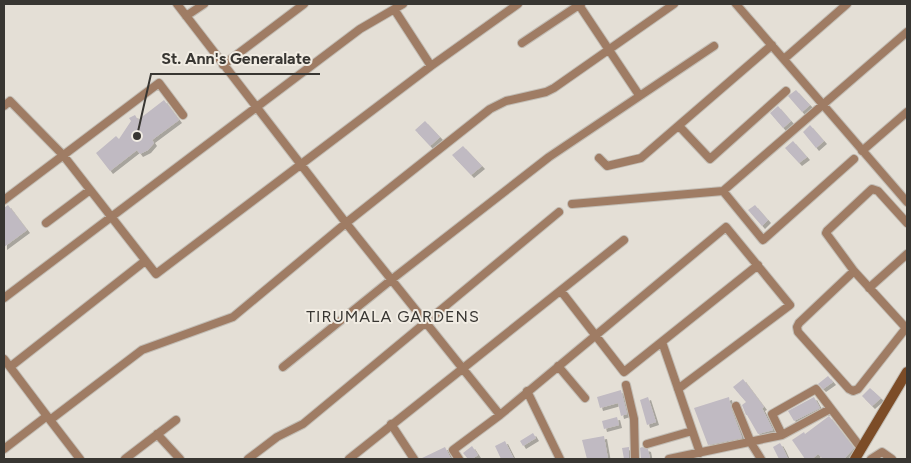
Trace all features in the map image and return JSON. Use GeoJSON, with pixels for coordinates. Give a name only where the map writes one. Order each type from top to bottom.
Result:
{"type":"FeatureCollection","features":[{"type":"Feature","properties":{"kind":"street"},"geometry":{"type":"LineString","coordinates":[[177,4],[346,223],[500,415]]}},
{"type":"Feature","properties":{"kind":"street"},"geometry":{"type":"LineString","coordinates":[[186,16],[204,4]]}},
{"type":"Feature","properties":{"kind":"street"},"geometry":{"type":"LineString","coordinates":[[223,65],[304,4]]}},
{"type":"Feature","properties":{"kind":"street"},"geometry":{"type":"LineString","coordinates":[[4,298],[360,29],[403,4]]}},
{"type":"Feature","properties":{"kind":"street"},"geometry":{"type":"LineString","coordinates":[[4,106],[10,101],[63,155],[156,274],[431,66],[518,4]]}},
{"type":"Feature","properties":{"kind":"street"},"geometry":{"type":"LineString","coordinates":[[4,450],[142,350],[233,317],[346,223],[490,109],[506,101],[546,92],[554,88],[674,4]]}},
{"type":"Feature","properties":{"kind":"street"},"geometry":{"type":"LineString","coordinates":[[748,4],[739,7],[862,151],[906,199]]}},
{"type":"Feature","properties":{"kind":"street"},"geometry":{"type":"LineString","coordinates":[[784,60],[846,4]]}},
{"type":"Feature","properties":{"kind":"street"},"geometry":{"type":"LineString","coordinates":[[522,43],[580,5],[639,96]]}},
{"type":"Feature","properties":{"kind":"street"},"geometry":{"type":"LineString","coordinates":[[394,9],[431,66]]}},
{"type":"Feature","properties":{"kind":"street"},"geometry":{"type":"LineString","coordinates":[[572,204],[723,191],[907,32]]}},
{"type":"Feature","properties":{"kind":"street"},"geometry":{"type":"LineString","coordinates":[[283,367],[549,157],[714,46]]}},
{"type":"Feature","properties":{"kind":"street"},"geometry":{"type":"LineString","coordinates":[[599,158],[607,166],[641,158],[772,46]]}},
{"type":"Feature","properties":{"kind":"street"},"geometry":{"type":"LineString","coordinates":[[4,200],[159,84],[183,115]]}},
{"type":"Feature","properties":{"kind":"street"},"geometry":{"type":"LineString","coordinates":[[679,126],[710,158],[786,91]]}},
{"type":"Feature","properties":{"kind":"street"},"geometry":{"type":"LineString","coordinates":[[862,151],[907,112]]}},
{"type":"Feature","properties":{"kind":"street"},"geometry":{"type":"LineString","coordinates":[[723,191],[763,240],[854,159]]}},
{"type":"Feature","properties":{"kind":"street"},"geometry":{"type":"LineString","coordinates":[[854,271],[797,327],[798,332],[853,391],[858,389],[907,328],[854,271],[826,233],[872,188],[878,191],[907,223]]}},
{"type":"Feature","properties":{"kind":"street"},"geometry":{"type":"LineString","coordinates":[[46,223],[90,190]]}},
{"type":"Feature","properties":{"kind":"street"},"geometry":{"type":"LineString","coordinates":[[248,459],[278,437],[303,424],[559,212]]}},
{"type":"Feature","properties":{"kind":"street"},"geometry":{"type":"LineString","coordinates":[[459,459],[453,450],[500,415],[726,227],[790,305],[678,389]]}},
{"type":"Feature","properties":{"kind":"street"},"geometry":{"type":"LineString","coordinates":[[349,459],[624,240]]}},
{"type":"Feature","properties":{"kind":"street"},"geometry":{"type":"LineString","coordinates":[[869,288],[907,254]]}},
{"type":"Feature","properties":{"kind":"street"},"geometry":{"type":"LineString","coordinates":[[10,367],[145,261]]}},
{"type":"Feature","properties":{"kind":"street"},"geometry":{"type":"LineString","coordinates":[[561,290],[624,372],[758,265]]}},
{"type":"Feature","properties":{"kind":"street"},"geometry":{"type":"LineString","coordinates":[[662,342],[692,431],[706,455]]}},
{"type":"Feature","properties":{"kind":"street"},"geometry":{"type":"LineString","coordinates":[[4,359],[80,459]]}},
{"type":"Feature","properties":{"kind":"street"},"geometry":{"type":"LineString","coordinates":[[558,366],[585,398]]}},
{"type":"Feature","properties":{"kind":"street"},"geometry":{"type":"LineString","coordinates":[[855,459],[907,372]]}},
{"type":"Feature","properties":{"kind":"street"},"geometry":{"type":"LineString","coordinates":[[626,385],[634,419],[635,459]]}},
{"type":"Feature","properties":{"kind":"street"},"geometry":{"type":"LineString","coordinates":[[782,435],[772,414],[816,389],[861,448]]}},
{"type":"Feature","properties":{"kind":"street"},"geometry":{"type":"LineString","coordinates":[[527,391],[560,459]]}},
{"type":"Feature","properties":{"kind":"street"},"geometry":{"type":"LineString","coordinates":[[736,406],[751,443],[760,459]]}},
{"type":"Feature","properties":{"kind":"street"},"geometry":{"type":"LineString","coordinates":[[674,459],[706,455],[782,435],[830,409]]}},
{"type":"Feature","properties":{"kind":"street"},"geometry":{"type":"LineString","coordinates":[[125,459],[176,420]]}},
{"type":"Feature","properties":{"kind":"street"},"geometry":{"type":"LineString","coordinates":[[391,424],[414,459]]}},
{"type":"Feature","properties":{"kind":"street"},"geometry":{"type":"LineString","coordinates":[[647,444],[692,431]]}},
{"type":"Feature","properties":{"kind":"street"},"geometry":{"type":"LineString","coordinates":[[157,434],[180,459]]}},
{"type":"Feature","properties":{"kind":"street"},"geometry":{"type":"LineString","coordinates":[[871,459],[882,452],[892,459]]}},
{"type":"Feature","properties":{"kind":"building"},"geometry":{"type":"Polygon","coordinates":[[[796,90],[810,105],[802,112],[788,96],[796,90]]]}},
{"type":"Feature","properties":{"kind":"building"},"geometry":{"type":"Polygon","coordinates":[[[164,100],[179,120],[152,140],[154,143],[148,150],[140,154],[137,150],[110,171],[96,153],[116,136],[119,139],[131,121],[129,118],[135,115],[138,120],[164,100]]]}},
{"type":"Feature","properties":{"kind":"building"},"geometry":{"type":"Polygon","coordinates":[[[778,106],[791,121],[783,128],[770,113],[778,106]]]}},
{"type":"Feature","properties":{"kind":"building"},"geometry":{"type":"Polygon","coordinates":[[[425,121],[440,137],[430,146],[415,130],[425,121]]]}},
{"type":"Feature","properties":{"kind":"building"},"geometry":{"type":"Polygon","coordinates":[[[810,125],[824,141],[816,148],[803,132],[810,125]]]}},
{"type":"Feature","properties":{"kind":"building"},"geometry":{"type":"Polygon","coordinates":[[[793,141],[807,157],[799,163],[785,148],[793,141]]]}},
{"type":"Feature","properties":{"kind":"building"},"geometry":{"type":"Polygon","coordinates":[[[463,146],[482,166],[471,175],[452,155],[463,146]]]}},
{"type":"Feature","properties":{"kind":"building"},"geometry":{"type":"Polygon","coordinates":[[[8,205],[27,230],[4,247],[4,208],[8,205]]]}},
{"type":"Feature","properties":{"kind":"building"},"geometry":{"type":"Polygon","coordinates":[[[755,205],[768,220],[762,226],[748,210],[755,205]]]}},
{"type":"Feature","properties":{"kind":"building"},"geometry":{"type":"Polygon","coordinates":[[[828,376],[833,382],[823,389],[818,384],[828,376]]]}},
{"type":"Feature","properties":{"kind":"building"},"geometry":{"type":"Polygon","coordinates":[[[743,379],[764,407],[762,408],[773,430],[758,434],[746,415],[742,405],[746,402],[733,387],[743,379]]]}},
{"type":"Feature","properties":{"kind":"building"},"geometry":{"type":"Polygon","coordinates":[[[870,388],[881,398],[872,406],[862,396],[870,388]]]}},
{"type":"Feature","properties":{"kind":"building"},"geometry":{"type":"Polygon","coordinates":[[[621,390],[627,414],[621,416],[618,403],[600,408],[597,397],[621,390]]]}},
{"type":"Feature","properties":{"kind":"building"},"geometry":{"type":"Polygon","coordinates":[[[648,397],[656,422],[647,425],[640,400],[648,397]]]}},
{"type":"Feature","properties":{"kind":"building"},"geometry":{"type":"Polygon","coordinates":[[[729,397],[742,438],[708,445],[694,408],[729,397]]]}},
{"type":"Feature","properties":{"kind":"building"},"geometry":{"type":"Polygon","coordinates":[[[814,397],[820,408],[794,421],[788,411],[814,397]]]}},
{"type":"Feature","properties":{"kind":"building"},"geometry":{"type":"Polygon","coordinates":[[[829,416],[854,448],[844,459],[823,459],[818,454],[812,459],[805,459],[792,440],[804,432],[805,434],[829,416]]]}},
{"type":"Feature","properties":{"kind":"building"},"geometry":{"type":"Polygon","coordinates":[[[617,417],[619,425],[604,429],[602,421],[617,417]]]}},
{"type":"Feature","properties":{"kind":"building"},"geometry":{"type":"Polygon","coordinates":[[[533,433],[536,438],[523,446],[520,441],[533,433]]]}},
{"type":"Feature","properties":{"kind":"building"},"geometry":{"type":"Polygon","coordinates":[[[604,436],[608,459],[587,459],[582,440],[604,436]]]}},
{"type":"Feature","properties":{"kind":"building"},"geometry":{"type":"Polygon","coordinates":[[[505,441],[514,459],[501,459],[495,446],[505,441]]]}},
{"type":"Feature","properties":{"kind":"building"},"geometry":{"type":"Polygon","coordinates":[[[780,443],[788,459],[779,459],[773,447],[780,443]]]}},
{"type":"Feature","properties":{"kind":"building"},"geometry":{"type":"Polygon","coordinates":[[[472,446],[478,455],[468,459],[463,453],[472,446]]]}},
{"type":"Feature","properties":{"kind":"building"},"geometry":{"type":"Polygon","coordinates":[[[445,447],[451,459],[420,459],[445,447]]]}},
{"type":"Feature","properties":{"kind":"building"},"geometry":{"type":"Polygon","coordinates":[[[629,447],[629,458],[624,459],[622,448],[629,447]]]}},
{"type":"Feature","properties":{"kind":"building"},"geometry":{"type":"Polygon","coordinates":[[[640,448],[648,449],[650,459],[641,459],[640,448]]]}},
{"type":"Feature","properties":{"kind":"place","name":"St. Ann's Generalate"},"geometry":{"type":"Point","coordinates":[137,136]}},
{"type":"Feature","properties":{"kind":"district","name":"TIRUMALA GARDENS"},"geometry":{"type":"Point","coordinates":[393,316]}}]}
